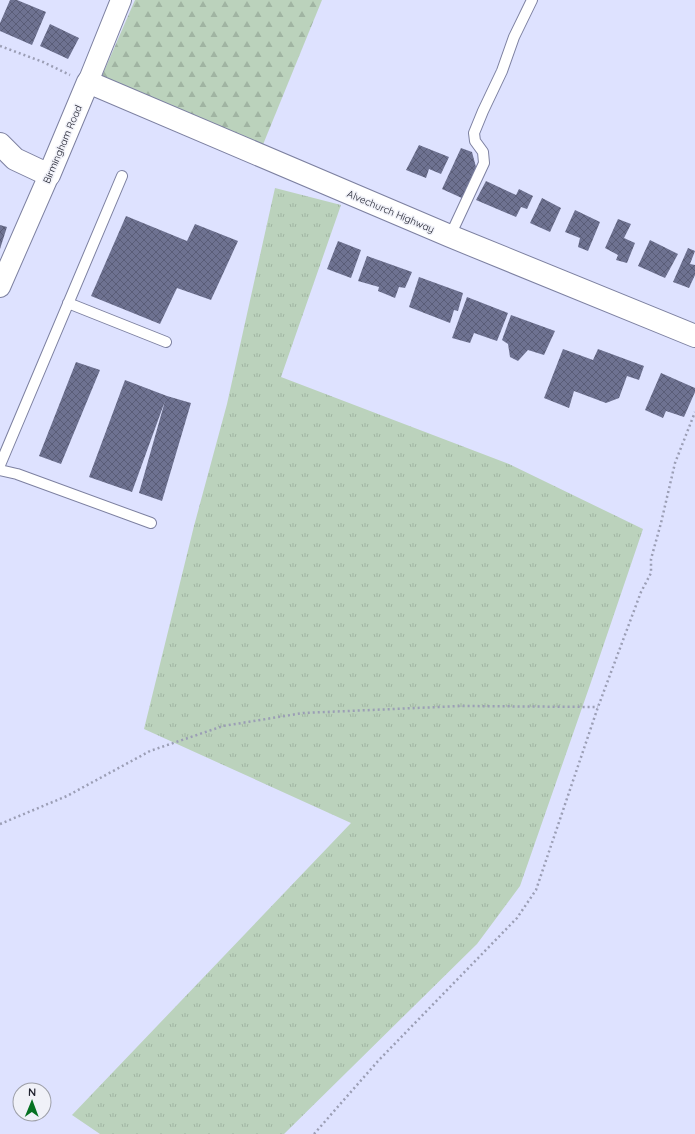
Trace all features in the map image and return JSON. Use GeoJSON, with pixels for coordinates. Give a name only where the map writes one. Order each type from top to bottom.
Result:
{"type":"FeatureCollection","features":[{"type":"Feature","properties":{"kind":"street","name":"Birmingham Road"},"geometry":{"type":"LineString","coordinates":[[0,287],[49,175],[122,0]]}},
{"type":"Feature","properties":{"kind":"street","name":"Alvechurch Highway"},"geometry":{"type":"LineString","coordinates":[[88,82],[450,236],[695,336]]}},
{"type":"Feature","properties":{"kind":"street"},"geometry":{"type":"LineString","coordinates":[[0,144],[15,159],[49,175]]}},
{"type":"Feature","properties":{"kind":"lane"},"geometry":{"type":"LineString","coordinates":[[450,236],[484,163],[482,152],[475,141],[474,133],[502,71],[514,37],[532,0]]}},
{"type":"Feature","properties":{"kind":"lane"},"geometry":{"type":"LineString","coordinates":[[0,465],[122,176]]}},
{"type":"Feature","properties":{"kind":"lane"},"geometry":{"type":"LineString","coordinates":[[68,303],[166,342]]}},
{"type":"Feature","properties":{"kind":"lane"},"geometry":{"type":"LineString","coordinates":[[0,470],[17,474],[150,523]]}},
{"type":"Feature","properties":{"kind":"path"},"geometry":{"type":"LineString","coordinates":[[0,46],[43,62],[88,82]]}},
{"type":"Feature","properties":{"kind":"path"},"geometry":{"type":"LineString","coordinates":[[314,1134],[378,1061],[517,918],[536,890],[598,707],[641,592],[650,573],[651,559],[675,463],[695,412]]}},
{"type":"Feature","properties":{"kind":"path"},"geometry":{"type":"LineString","coordinates":[[0,824],[67,796],[150,751],[223,726],[303,713],[461,706],[598,707]]}},
{"type":"Feature","properties":{"kind":"green space"},"geometry":{"type":"Polygon","coordinates":[[[135,0],[322,0],[262,147],[98,85],[135,0]]]}},
{"type":"Feature","properties":{"kind":"green space"},"geometry":{"type":"Polygon","coordinates":[[[275,188],[341,205],[281,377],[509,464],[643,529],[520,886],[477,944],[284,1134],[100,1134],[72,1115],[351,823],[144,729],[194,526],[227,404],[275,188]]]}},
{"type":"Feature","properties":{"kind":"building"},"geometry":{"type":"Polygon","coordinates":[[[10,0],[17,0],[46,12],[32,45],[0,31],[0,23],[10,0]]]}},
{"type":"Feature","properties":{"kind":"building"},"geometry":{"type":"Polygon","coordinates":[[[50,24],[79,38],[68,59],[40,46],[50,24]]]}},
{"type":"Feature","properties":{"kind":"building"},"geometry":{"type":"Polygon","coordinates":[[[419,145],[449,157],[441,174],[429,169],[426,178],[406,170],[419,145]]]}},
{"type":"Feature","properties":{"kind":"building"},"geometry":{"type":"Polygon","coordinates":[[[461,148],[472,152],[476,167],[464,199],[442,189],[461,148]]]}},
{"type":"Feature","properties":{"kind":"building"},"geometry":{"type":"Polygon","coordinates":[[[486,181],[516,195],[519,189],[533,196],[527,209],[521,207],[516,217],[476,200],[486,181]]]}},
{"type":"Feature","properties":{"kind":"building"},"geometry":{"type":"Polygon","coordinates":[[[542,198],[561,208],[550,232],[530,223],[542,198]]]}},
{"type":"Feature","properties":{"kind":"building"},"geometry":{"type":"Polygon","coordinates":[[[575,210],[600,222],[588,251],[578,247],[580,238],[565,232],[575,210]]]}},
{"type":"Feature","properties":{"kind":"building"},"geometry":{"type":"Polygon","coordinates":[[[126,216],[187,241],[195,224],[238,241],[211,300],[177,288],[160,324],[91,296],[126,216]]]}},
{"type":"Feature","properties":{"kind":"building"},"geometry":{"type":"Polygon","coordinates":[[[618,219],[631,224],[624,238],[635,243],[627,263],[616,260],[618,255],[605,248],[618,219]]]}},
{"type":"Feature","properties":{"kind":"building"},"geometry":{"type":"Polygon","coordinates":[[[0,225],[7,227],[0,249],[0,225]]]}},
{"type":"Feature","properties":{"kind":"building"},"geometry":{"type":"Polygon","coordinates":[[[650,240],[678,254],[665,278],[638,266],[650,240]]]}},
{"type":"Feature","properties":{"kind":"building"},"geometry":{"type":"Polygon","coordinates":[[[338,241],[361,250],[351,278],[327,269],[338,241]]]}},
{"type":"Feature","properties":{"kind":"building"},"geometry":{"type":"Polygon","coordinates":[[[688,248],[695,251],[690,264],[695,265],[695,275],[689,288],[673,282],[688,248]]]}},
{"type":"Feature","properties":{"kind":"building"},"geometry":{"type":"Polygon","coordinates":[[[367,256],[412,272],[405,288],[399,287],[395,298],[378,291],[379,287],[358,281],[367,256]]]}},
{"type":"Feature","properties":{"kind":"building"},"geometry":{"type":"Polygon","coordinates":[[[419,277],[463,293],[458,311],[454,310],[450,323],[409,307],[419,277]]]}},
{"type":"Feature","properties":{"kind":"building"},"geometry":{"type":"Polygon","coordinates":[[[467,297],[508,313],[497,341],[474,333],[470,343],[452,338],[467,297]]]}},
{"type":"Feature","properties":{"kind":"building"},"geometry":{"type":"Polygon","coordinates":[[[511,315],[555,331],[544,355],[528,350],[518,361],[510,357],[508,344],[502,340],[511,315]]]}},
{"type":"Feature","properties":{"kind":"building"},"geometry":{"type":"Polygon","coordinates":[[[563,349],[593,360],[598,349],[644,366],[639,380],[627,376],[619,398],[606,403],[574,391],[569,408],[544,398],[563,349]]]}},
{"type":"Feature","properties":{"kind":"building"},"geometry":{"type":"Polygon","coordinates":[[[76,362],[100,370],[61,464],[39,456],[76,362]]]}},
{"type":"Feature","properties":{"kind":"building"},"geometry":{"type":"Polygon","coordinates":[[[661,373],[695,388],[695,392],[684,417],[666,411],[663,418],[645,410],[661,373]]]}},
{"type":"Feature","properties":{"kind":"building"},"geometry":{"type":"Polygon","coordinates":[[[125,380],[167,396],[191,403],[162,501],[139,493],[165,401],[132,492],[89,477],[125,380]]]}}]}
